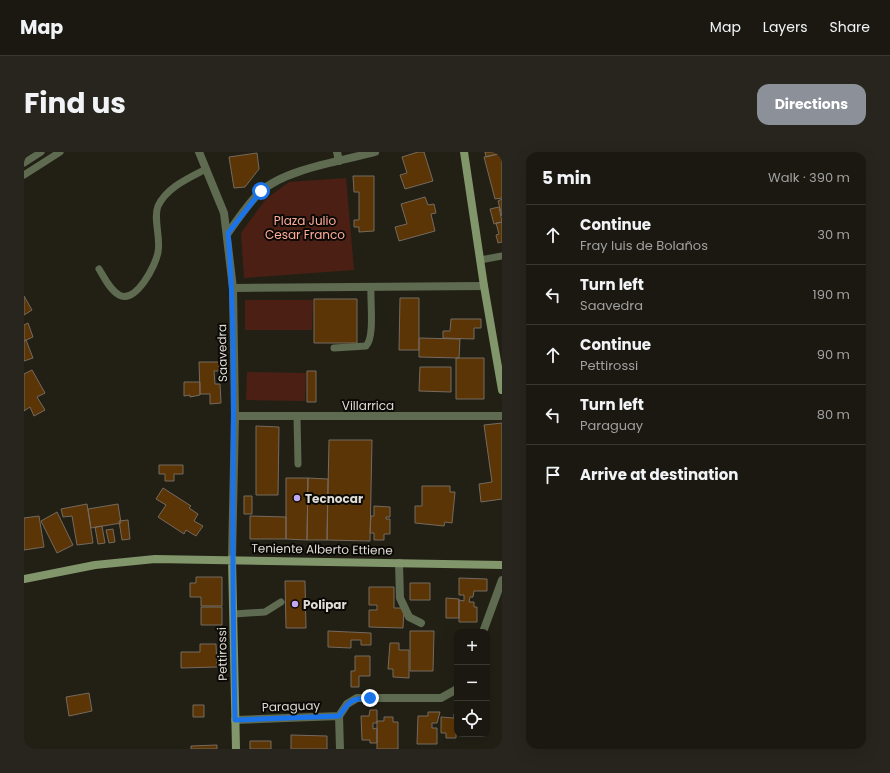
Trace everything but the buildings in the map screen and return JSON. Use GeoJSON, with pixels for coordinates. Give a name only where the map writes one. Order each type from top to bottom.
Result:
{"type":"FeatureCollection","features":[{"type":"Feature","properties":{"kind":"main road"},"geometry":{"type":"LineString","coordinates":[[464,152],[484,286],[502,390]]}},
{"type":"Feature","properties":{"kind":"main road","name":"Teniente Alberto Ettiene"},"geometry":{"type":"LineString","coordinates":[[24,579],[125,561],[232,559],[502,565]]}},
{"type":"Feature","properties":{"kind":"main road","name":"Pettirossi"},"geometry":{"type":"LineString","coordinates":[[232,559],[236,749]]}},
{"type":"Feature","properties":{"kind":"street","name":"Saavedra"},"geometry":{"type":"LineString","coordinates":[[199,152],[224,213],[228,233],[233,288],[235,416],[232,559]]}},
{"type":"Feature","properties":{"kind":"street"},"geometry":{"type":"LineString","coordinates":[[337,152],[339,161]]}},
{"type":"Feature","properties":{"kind":"street"},"geometry":{"type":"LineString","coordinates":[[228,233],[250,203],[261,191],[275,182],[294,173],[375,152]]}},
{"type":"Feature","properties":{"kind":"street"},"geometry":{"type":"LineString","coordinates":[[233,288],[484,286]]}},
{"type":"Feature","properties":{"kind":"street","name":"Villarrica"},"geometry":{"type":"LineString","coordinates":[[235,416],[502,416]]}},
{"type":"Feature","properties":{"kind":"street"},"geometry":{"type":"LineString","coordinates":[[399,563],[400,598],[409,617],[421,623]]}},
{"type":"Feature","properties":{"kind":"street"},"geometry":{"type":"LineString","coordinates":[[483,629],[502,580]]}},
{"type":"Feature","properties":{"kind":"street"},"geometry":{"type":"LineString","coordinates":[[340,749],[339,716],[347,704],[358,698],[441,698],[454,692]]}},
{"type":"Feature","properties":{"kind":"street","name":"Paraguay"},"geometry":{"type":"LineString","coordinates":[[235,720],[339,716]]}},
{"type":"Feature","properties":{"kind":"lane"},"geometry":{"type":"LineString","coordinates":[[24,163],[41,152]]}},
{"type":"Feature","properties":{"kind":"lane"},"geometry":{"type":"LineString","coordinates":[[24,175],[60,152]]}},
{"type":"Feature","properties":{"kind":"lane"},"geometry":{"type":"LineString","coordinates":[[99,269],[109,285],[119,295],[126,297],[134,293],[148,278],[158,252],[158,207],[165,195],[181,182],[206,169]]}},
{"type":"Feature","properties":{"kind":"lane"},"geometry":{"type":"LineString","coordinates":[[480,260],[502,256]]}},
{"type":"Feature","properties":{"kind":"lane"},"geometry":{"type":"LineString","coordinates":[[334,348],[366,346],[369,343],[371,335],[371,287]]}},
{"type":"Feature","properties":{"kind":"lane"},"geometry":{"type":"LineString","coordinates":[[297,417],[298,464]]}},
{"type":"Feature","properties":{"kind":"lane"},"geometry":{"type":"LineString","coordinates":[[234,614],[265,612],[281,602]]}},
{"type":"Feature","properties":{"kind":"green space","name":"Plaza Julio Cesar Franco"},"geometry":{"type":"Polygon","coordinates":[[[346,178],[354,270],[244,278],[241,233],[266,199],[289,182],[346,178]]]}},
{"type":"Feature","properties":{"kind":"green space"},"geometry":{"type":"Polygon","coordinates":[[[245,300],[313,300],[312,330],[245,330],[245,300]]]}},
{"type":"Feature","properties":{"kind":"green space"},"geometry":{"type":"Polygon","coordinates":[[[247,372],[306,373],[305,401],[246,400],[247,372]]]}},
{"type":"Feature","properties":{"kind":"place","name":"Tecnocar"},"geometry":{"type":"Point","coordinates":[297,498]}},
{"type":"Feature","properties":{"kind":"place","name":"Polipar"},"geometry":{"type":"Point","coordinates":[295,604]}},
{"type":"Feature","properties":{"kind":"route"},"geometry":{"type":"LineString","coordinates":[[261,191],[250,203],[228,233],[233,288],[235,416],[232,559],[235,720],[339,716],[347,704],[352,700],[358,698],[370,698]]}}]}
